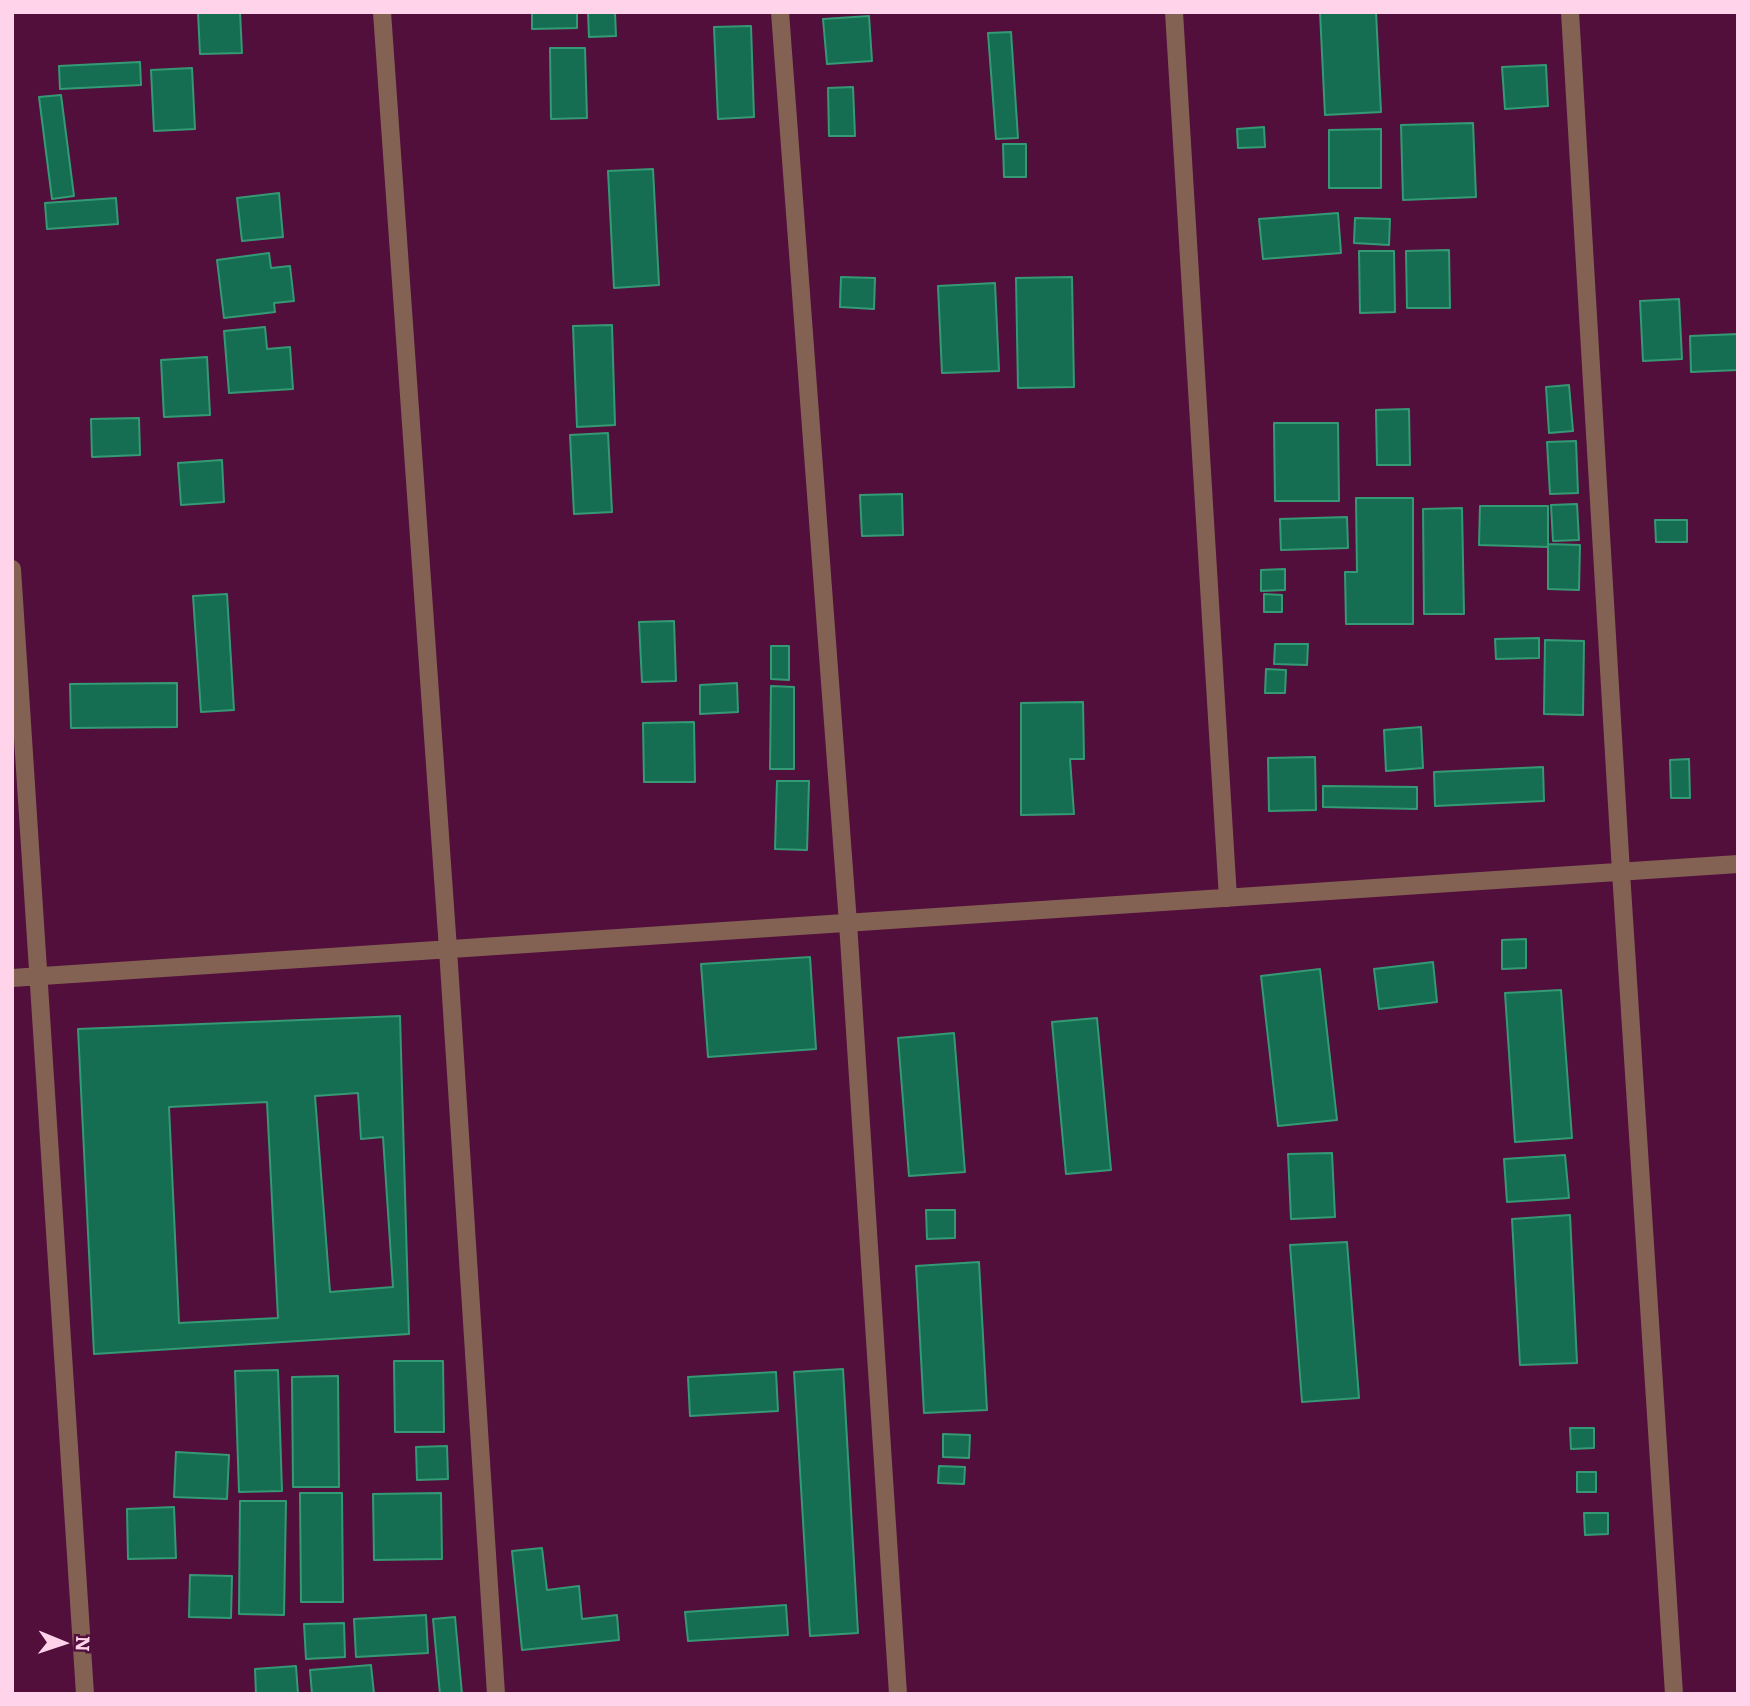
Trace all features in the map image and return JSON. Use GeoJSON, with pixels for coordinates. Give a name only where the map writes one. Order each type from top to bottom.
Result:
{"type":"FeatureCollection","features":[{"type":"Feature","properties":{"kind":"street"},"geometry":{"type":"LineString","coordinates":[[382,12],[448,949],[496,1694]]}},
{"type":"Feature","properties":{"kind":"street"},"geometry":{"type":"LineString","coordinates":[[780,12],[848,923],[898,1694]]}},
{"type":"Feature","properties":{"kind":"street"},"geometry":{"type":"LineString","coordinates":[[1174,12],[1228,898]]}},
{"type":"Feature","properties":{"kind":"street"},"geometry":{"type":"LineString","coordinates":[[1570,12],[1621,872],[1674,1694]]}},
{"type":"Feature","properties":{"kind":"street"},"geometry":{"type":"LineString","coordinates":[[12,569],[85,1694]]}},
{"type":"Feature","properties":{"kind":"street"},"geometry":{"type":"LineString","coordinates":[[12,978],[1738,864]]}},
{"type":"Feature","properties":{"kind":"building"},"geometry":{"type":"Polygon","coordinates":[[[198,12],[240,12],[242,53],[200,54],[198,12]]]}},
{"type":"Feature","properties":{"kind":"building"},"geometry":{"type":"Polygon","coordinates":[[[532,12],[577,12],[577,28],[532,29],[532,12]]]}},
{"type":"Feature","properties":{"kind":"building"},"geometry":{"type":"Polygon","coordinates":[[[588,12],[615,12],[616,36],[589,37],[588,12]]]}},
{"type":"Feature","properties":{"kind":"building"},"geometry":{"type":"Polygon","coordinates":[[[1320,12],[1376,12],[1381,112],[1325,115],[1320,12]]]}},
{"type":"Feature","properties":{"kind":"building"},"geometry":{"type":"Polygon","coordinates":[[[869,16],[872,61],[827,64],[823,19],[869,16]]]}},
{"type":"Feature","properties":{"kind":"building"},"geometry":{"type":"Polygon","coordinates":[[[751,26],[754,117],[718,119],[714,27],[751,26]]]}},
{"type":"Feature","properties":{"kind":"building"},"geometry":{"type":"Polygon","coordinates":[[[1011,32],[1018,138],[996,139],[988,33],[1011,32]]]}},
{"type":"Feature","properties":{"kind":"building"},"geometry":{"type":"Polygon","coordinates":[[[550,48],[585,48],[587,118],[551,119],[550,48]]]}},
{"type":"Feature","properties":{"kind":"building"},"geometry":{"type":"Polygon","coordinates":[[[140,62],[141,85],[60,89],[59,66],[140,62]]]}},
{"type":"Feature","properties":{"kind":"building"},"geometry":{"type":"Polygon","coordinates":[[[1546,65],[1548,106],[1505,109],[1502,67],[1546,65]]]}},
{"type":"Feature","properties":{"kind":"building"},"geometry":{"type":"Polygon","coordinates":[[[192,68],[195,129],[154,131],[151,70],[192,68]]]}},
{"type":"Feature","properties":{"kind":"building"},"geometry":{"type":"Polygon","coordinates":[[[853,87],[855,136],[829,136],[828,88],[853,87]]]}},
{"type":"Feature","properties":{"kind":"building"},"geometry":{"type":"Polygon","coordinates":[[[61,95],[74,196],[52,199],[39,97],[61,95]]]}},
{"type":"Feature","properties":{"kind":"building"},"geometry":{"type":"Polygon","coordinates":[[[1473,123],[1476,197],[1403,200],[1401,125],[1473,123]]]}},
{"type":"Feature","properties":{"kind":"building"},"geometry":{"type":"Polygon","coordinates":[[[1264,127],[1265,147],[1238,148],[1237,129],[1264,127]]]}},
{"type":"Feature","properties":{"kind":"building"},"geometry":{"type":"Polygon","coordinates":[[[1381,129],[1381,188],[1329,188],[1329,130],[1381,129]]]}},
{"type":"Feature","properties":{"kind":"building"},"geometry":{"type":"Polygon","coordinates":[[[1003,144],[1026,144],[1026,177],[1004,177],[1003,144]]]}},
{"type":"Feature","properties":{"kind":"building"},"geometry":{"type":"Polygon","coordinates":[[[653,169],[659,285],[614,288],[608,171],[653,169]]]}},
{"type":"Feature","properties":{"kind":"building"},"geometry":{"type":"Polygon","coordinates":[[[279,193],[283,237],[242,241],[237,198],[279,193]]]}},
{"type":"Feature","properties":{"kind":"building"},"geometry":{"type":"Polygon","coordinates":[[[116,198],[118,224],[47,229],[45,203],[116,198]]]}},
{"type":"Feature","properties":{"kind":"building"},"geometry":{"type":"Polygon","coordinates":[[[1338,213],[1341,253],[1263,259],[1259,219],[1338,213]]]}},
{"type":"Feature","properties":{"kind":"building"},"geometry":{"type":"Polygon","coordinates":[[[1355,218],[1390,219],[1389,245],[1354,243],[1355,218]]]}},
{"type":"Feature","properties":{"kind":"building"},"geometry":{"type":"Polygon","coordinates":[[[1449,250],[1450,308],[1407,308],[1406,251],[1449,250]]]}},
{"type":"Feature","properties":{"kind":"building"},"geometry":{"type":"Polygon","coordinates":[[[1359,251],[1394,251],[1395,312],[1360,313],[1359,251]]]}},
{"type":"Feature","properties":{"kind":"building"},"geometry":{"type":"Polygon","coordinates":[[[269,253],[271,268],[290,266],[294,301],[274,303],[275,312],[224,318],[217,260],[269,253]]]}},
{"type":"Feature","properties":{"kind":"building"},"geometry":{"type":"Polygon","coordinates":[[[841,277],[875,278],[874,309],[840,307],[841,277]]]}},
{"type":"Feature","properties":{"kind":"building"},"geometry":{"type":"Polygon","coordinates":[[[1072,277],[1074,387],[1018,388],[1016,278],[1072,277]]]}},
{"type":"Feature","properties":{"kind":"building"},"geometry":{"type":"Polygon","coordinates":[[[995,283],[999,371],[942,373],[938,286],[995,283]]]}},
{"type":"Feature","properties":{"kind":"building"},"geometry":{"type":"Polygon","coordinates":[[[1679,299],[1682,359],[1643,361],[1640,301],[1679,299]]]}},
{"type":"Feature","properties":{"kind":"building"},"geometry":{"type":"Polygon","coordinates":[[[612,325],[615,425],[577,427],[573,326],[612,325]]]}},
{"type":"Feature","properties":{"kind":"building"},"geometry":{"type":"Polygon","coordinates":[[[265,327],[267,349],[290,347],[293,389],[229,393],[224,331],[265,327]]]}},
{"type":"Feature","properties":{"kind":"building"},"geometry":{"type":"Polygon","coordinates":[[[1738,334],[1738,370],[1691,372],[1690,336],[1738,334]]]}},
{"type":"Feature","properties":{"kind":"building"},"geometry":{"type":"Polygon","coordinates":[[[207,357],[210,415],[164,417],[161,360],[207,357]]]}},
{"type":"Feature","properties":{"kind":"building"},"geometry":{"type":"Polygon","coordinates":[[[1569,385],[1573,431],[1549,433],[1546,387],[1569,385]]]}},
{"type":"Feature","properties":{"kind":"building"},"geometry":{"type":"Polygon","coordinates":[[[1409,409],[1410,465],[1377,465],[1376,410],[1409,409]]]}},
{"type":"Feature","properties":{"kind":"building"},"geometry":{"type":"Polygon","coordinates":[[[139,418],[140,455],[92,457],[91,419],[139,418]]]}},
{"type":"Feature","properties":{"kind":"building"},"geometry":{"type":"Polygon","coordinates":[[[1274,423],[1338,423],[1339,501],[1275,501],[1274,423]]]}},
{"type":"Feature","properties":{"kind":"building"},"geometry":{"type":"Polygon","coordinates":[[[608,433],[612,512],[574,514],[570,435],[608,433]]]}},
{"type":"Feature","properties":{"kind":"building"},"geometry":{"type":"Polygon","coordinates":[[[1576,441],[1578,493],[1550,494],[1547,442],[1576,441]]]}},
{"type":"Feature","properties":{"kind":"building"},"geometry":{"type":"Polygon","coordinates":[[[222,460],[224,502],[181,505],[178,463],[222,460]]]}},
{"type":"Feature","properties":{"kind":"building"},"geometry":{"type":"Polygon","coordinates":[[[902,494],[903,535],[862,536],[860,495],[902,494]]]}},
{"type":"Feature","properties":{"kind":"building"},"geometry":{"type":"Polygon","coordinates":[[[1356,498],[1413,498],[1413,624],[1346,624],[1345,572],[1357,572],[1356,498]]]}},
{"type":"Feature","properties":{"kind":"building"},"geometry":{"type":"Polygon","coordinates":[[[1577,504],[1579,540],[1553,541],[1551,505],[1577,504]]]}},
{"type":"Feature","properties":{"kind":"building"},"geometry":{"type":"Polygon","coordinates":[[[1480,506],[1548,506],[1548,547],[1479,545],[1480,506]]]}},
{"type":"Feature","properties":{"kind":"building"},"geometry":{"type":"Polygon","coordinates":[[[1462,508],[1464,614],[1424,614],[1423,509],[1462,508]]]}},
{"type":"Feature","properties":{"kind":"building"},"geometry":{"type":"Polygon","coordinates":[[[1347,517],[1348,548],[1281,550],[1280,519],[1347,517]]]}},
{"type":"Feature","properties":{"kind":"building"},"geometry":{"type":"Polygon","coordinates":[[[1655,520],[1687,520],[1687,542],[1656,542],[1655,520]]]}},
{"type":"Feature","properties":{"kind":"building"},"geometry":{"type":"Polygon","coordinates":[[[1548,544],[1580,545],[1579,590],[1548,589],[1548,544]]]}},
{"type":"Feature","properties":{"kind":"building"},"geometry":{"type":"Polygon","coordinates":[[[1285,569],[1285,590],[1261,591],[1261,570],[1285,569]]]}},
{"type":"Feature","properties":{"kind":"building"},"geometry":{"type":"Polygon","coordinates":[[[227,594],[234,710],[201,712],[193,596],[227,594]]]}},
{"type":"Feature","properties":{"kind":"building"},"geometry":{"type":"Polygon","coordinates":[[[1264,594],[1282,595],[1282,612],[1264,612],[1264,594]]]}},
{"type":"Feature","properties":{"kind":"building"},"geometry":{"type":"Polygon","coordinates":[[[674,621],[676,681],[642,682],[639,622],[674,621]]]}},
{"type":"Feature","properties":{"kind":"building"},"geometry":{"type":"Polygon","coordinates":[[[1539,638],[1539,658],[1496,659],[1495,639],[1539,638]]]}},
{"type":"Feature","properties":{"kind":"building"},"geometry":{"type":"Polygon","coordinates":[[[1545,640],[1584,641],[1583,715],[1544,714],[1545,640]]]}},
{"type":"Feature","properties":{"kind":"building"},"geometry":{"type":"Polygon","coordinates":[[[1275,644],[1308,644],[1307,665],[1274,664],[1275,644]]]}},
{"type":"Feature","properties":{"kind":"building"},"geometry":{"type":"Polygon","coordinates":[[[771,646],[789,646],[789,680],[771,679],[771,646]]]}},
{"type":"Feature","properties":{"kind":"building"},"geometry":{"type":"Polygon","coordinates":[[[1266,669],[1286,670],[1285,693],[1265,693],[1266,669]]]}},
{"type":"Feature","properties":{"kind":"building"},"geometry":{"type":"Polygon","coordinates":[[[177,683],[177,727],[71,728],[70,684],[177,683]]]}},
{"type":"Feature","properties":{"kind":"building"},"geometry":{"type":"Polygon","coordinates":[[[737,683],[738,712],[700,714],[700,685],[737,683]]]}},
{"type":"Feature","properties":{"kind":"building"},"geometry":{"type":"Polygon","coordinates":[[[771,686],[794,687],[794,769],[770,769],[771,686]]]}},
{"type":"Feature","properties":{"kind":"building"},"geometry":{"type":"Polygon","coordinates":[[[1083,702],[1084,759],[1070,759],[1074,814],[1021,815],[1021,703],[1083,702]]]}},
{"type":"Feature","properties":{"kind":"building"},"geometry":{"type":"Polygon","coordinates":[[[694,722],[695,782],[644,782],[643,723],[694,722]]]}},
{"type":"Feature","properties":{"kind":"building"},"geometry":{"type":"Polygon","coordinates":[[[1421,727],[1423,768],[1386,771],[1384,730],[1421,727]]]}},
{"type":"Feature","properties":{"kind":"building"},"geometry":{"type":"Polygon","coordinates":[[[1315,757],[1316,810],[1269,811],[1268,758],[1315,757]]]}},
{"type":"Feature","properties":{"kind":"building"},"geometry":{"type":"Polygon","coordinates":[[[1689,759],[1690,798],[1671,798],[1670,760],[1689,759]]]}},
{"type":"Feature","properties":{"kind":"building"},"geometry":{"type":"Polygon","coordinates":[[[1543,767],[1544,801],[1435,806],[1434,772],[1543,767]]]}},
{"type":"Feature","properties":{"kind":"building"},"geometry":{"type":"Polygon","coordinates":[[[777,781],[809,781],[807,850],[775,849],[777,781]]]}},
{"type":"Feature","properties":{"kind":"building"},"geometry":{"type":"Polygon","coordinates":[[[1323,786],[1417,787],[1417,809],[1323,807],[1323,786]]]}},
{"type":"Feature","properties":{"kind":"building"},"geometry":{"type":"Polygon","coordinates":[[[1526,939],[1526,968],[1502,969],[1502,940],[1526,939]]]}},
{"type":"Feature","properties":{"kind":"building"},"geometry":{"type":"Polygon","coordinates":[[[810,957],[816,1049],[708,1057],[701,964],[810,957]]]}},
{"type":"Feature","properties":{"kind":"building"},"geometry":{"type":"Polygon","coordinates":[[[1433,962],[1437,1002],[1379,1009],[1374,969],[1433,962]]]}},
{"type":"Feature","properties":{"kind":"building"},"geometry":{"type":"Polygon","coordinates":[[[1320,969],[1337,1120],[1278,1126],[1261,976],[1320,969]]]}},
{"type":"Feature","properties":{"kind":"building"},"geometry":{"type":"Polygon","coordinates":[[[1561,990],[1572,1138],[1515,1142],[1505,993],[1561,990]]]}},
{"type":"Feature","properties":{"kind":"building"},"geometry":{"type":"Polygon","coordinates":[[[400,1016],[409,1334],[94,1354],[78,1029],[400,1016]]]}},
{"type":"Feature","properties":{"kind":"building"},"geometry":{"type":"Polygon","coordinates":[[[1097,1018],[1111,1170],[1066,1174],[1052,1022],[1097,1018]]]}},
{"type":"Feature","properties":{"kind":"building"},"geometry":{"type":"Polygon","coordinates":[[[954,1033],[965,1172],[909,1176],[898,1038],[954,1033]]]}},
{"type":"Feature","properties":{"kind":"building"},"geometry":{"type":"Polygon","coordinates":[[[358,1093],[361,1139],[383,1137],[393,1287],[330,1292],[315,1096],[358,1093]]]}},
{"type":"Feature","properties":{"kind":"building"},"geometry":{"type":"Polygon","coordinates":[[[267,1102],[278,1318],[179,1323],[169,1107],[267,1102]]]}},
{"type":"Feature","properties":{"kind":"building"},"geometry":{"type":"Polygon","coordinates":[[[1332,1153],[1335,1217],[1291,1219],[1288,1154],[1332,1153]]]}},
{"type":"Feature","properties":{"kind":"building"},"geometry":{"type":"Polygon","coordinates":[[[1565,1155],[1569,1198],[1507,1202],[1504,1159],[1565,1155]]]}},
{"type":"Feature","properties":{"kind":"building"},"geometry":{"type":"Polygon","coordinates":[[[926,1210],[955,1210],[955,1238],[927,1239],[926,1210]]]}},
{"type":"Feature","properties":{"kind":"building"},"geometry":{"type":"Polygon","coordinates":[[[1570,1215],[1577,1363],[1520,1365],[1512,1219],[1570,1215]]]}},
{"type":"Feature","properties":{"kind":"building"},"geometry":{"type":"Polygon","coordinates":[[[1347,1242],[1359,1398],[1302,1402],[1290,1245],[1347,1242]]]}},
{"type":"Feature","properties":{"kind":"building"},"geometry":{"type":"Polygon","coordinates":[[[979,1262],[987,1410],[924,1413],[916,1266],[979,1262]]]}},
{"type":"Feature","properties":{"kind":"building"},"geometry":{"type":"Polygon","coordinates":[[[394,1361],[443,1361],[444,1432],[395,1432],[394,1361]]]}},
{"type":"Feature","properties":{"kind":"building"},"geometry":{"type":"Polygon","coordinates":[[[843,1369],[858,1633],[810,1636],[794,1372],[843,1369]]]}},
{"type":"Feature","properties":{"kind":"building"},"geometry":{"type":"Polygon","coordinates":[[[278,1370],[282,1491],[239,1492],[235,1371],[278,1370]]]}},
{"type":"Feature","properties":{"kind":"building"},"geometry":{"type":"Polygon","coordinates":[[[776,1372],[778,1411],[690,1416],[688,1377],[776,1372]]]}},
{"type":"Feature","properties":{"kind":"building"},"geometry":{"type":"Polygon","coordinates":[[[338,1376],[339,1487],[293,1487],[292,1377],[338,1376]]]}},
{"type":"Feature","properties":{"kind":"building"},"geometry":{"type":"Polygon","coordinates":[[[1570,1428],[1594,1428],[1594,1448],[1571,1449],[1570,1428]]]}},
{"type":"Feature","properties":{"kind":"building"},"geometry":{"type":"Polygon","coordinates":[[[943,1434],[970,1435],[969,1458],[943,1457],[943,1434]]]}},
{"type":"Feature","properties":{"kind":"building"},"geometry":{"type":"Polygon","coordinates":[[[447,1446],[448,1479],[417,1480],[416,1447],[447,1446]]]}},
{"type":"Feature","properties":{"kind":"building"},"geometry":{"type":"Polygon","coordinates":[[[176,1452],[229,1455],[227,1499],[174,1497],[176,1452]]]}},
{"type":"Feature","properties":{"kind":"building"},"geometry":{"type":"Polygon","coordinates":[[[939,1466],[965,1467],[964,1484],[938,1483],[939,1466]]]}},
{"type":"Feature","properties":{"kind":"building"},"geometry":{"type":"Polygon","coordinates":[[[1577,1472],[1596,1472],[1596,1492],[1577,1492],[1577,1472]]]}},
{"type":"Feature","properties":{"kind":"building"},"geometry":{"type":"Polygon","coordinates":[[[300,1493],[342,1493],[343,1602],[301,1602],[300,1493]]]}},
{"type":"Feature","properties":{"kind":"building"},"geometry":{"type":"Polygon","coordinates":[[[441,1493],[442,1559],[374,1560],[373,1494],[441,1493]]]}},
{"type":"Feature","properties":{"kind":"building"},"geometry":{"type":"Polygon","coordinates":[[[240,1501],[286,1501],[284,1615],[239,1614],[240,1501]]]}},
{"type":"Feature","properties":{"kind":"building"},"geometry":{"type":"Polygon","coordinates":[[[174,1507],[176,1558],[128,1559],[127,1509],[174,1507]]]}},
{"type":"Feature","properties":{"kind":"building"},"geometry":{"type":"Polygon","coordinates":[[[1584,1513],[1608,1513],[1608,1534],[1585,1535],[1584,1513]]]}},
{"type":"Feature","properties":{"kind":"building"},"geometry":{"type":"Polygon","coordinates":[[[542,1548],[547,1590],[579,1586],[582,1619],[617,1615],[619,1640],[522,1650],[512,1551],[542,1548]]]}},
{"type":"Feature","properties":{"kind":"building"},"geometry":{"type":"Polygon","coordinates":[[[190,1575],[232,1576],[231,1618],[189,1617],[190,1575]]]}},
{"type":"Feature","properties":{"kind":"building"},"geometry":{"type":"Polygon","coordinates":[[[786,1605],[788,1635],[688,1641],[685,1612],[786,1605]]]}},
{"type":"Feature","properties":{"kind":"building"},"geometry":{"type":"Polygon","coordinates":[[[426,1615],[428,1653],[356,1657],[354,1619],[426,1615]]]}},
{"type":"Feature","properties":{"kind":"building"},"geometry":{"type":"Polygon","coordinates":[[[455,1617],[462,1694],[440,1694],[433,1619],[455,1617]]]}},
{"type":"Feature","properties":{"kind":"building"},"geometry":{"type":"Polygon","coordinates":[[[344,1623],[345,1657],[306,1659],[304,1624],[344,1623]]]}},
{"type":"Feature","properties":{"kind":"building"},"geometry":{"type":"Polygon","coordinates":[[[371,1665],[374,1694],[312,1694],[310,1670],[371,1665]]]}},
{"type":"Feature","properties":{"kind":"building"},"geometry":{"type":"Polygon","coordinates":[[[296,1666],[298,1694],[256,1694],[255,1669],[296,1666]]]}}]}
